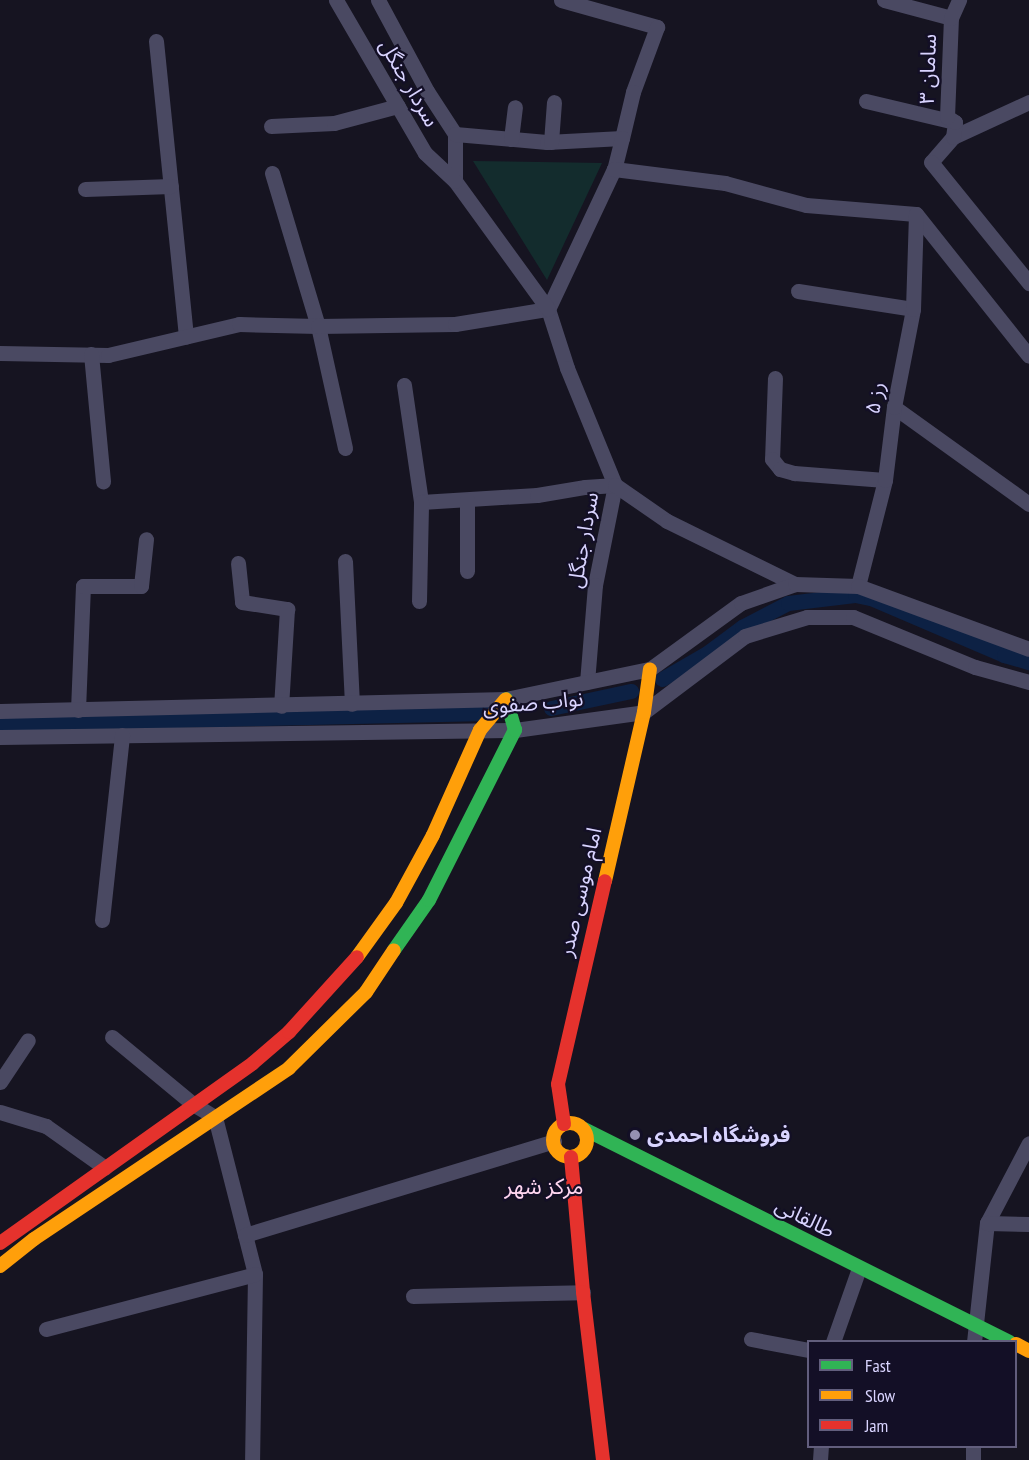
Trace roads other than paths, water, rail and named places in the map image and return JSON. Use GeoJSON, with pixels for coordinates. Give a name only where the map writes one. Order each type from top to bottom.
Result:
{"type":"FeatureCollection","features":[{"type":"Feature","properties":{"kind":"street","name":"سردار جنگل"},"geometry":{"type":"LineString","coordinates":[[336,0],[425,153],[455,181],[548,309],[567,368],[615,485],[595,585],[587,682]]}},
{"type":"Feature","properties":{"kind":"street","name":"سردار جنگل"},"geometry":{"type":"LineString","coordinates":[[378,0],[427,91],[456,134],[455,181]]}},
{"type":"Feature","properties":{"kind":"street"},"geometry":{"type":"LineString","coordinates":[[0,352],[108,355],[239,324],[318,326],[455,324],[548,309],[614,169],[633,92],[657,27],[561,0]]}},
{"type":"Feature","properties":{"kind":"street"},"geometry":{"type":"LineString","coordinates":[[884,0],[951,18]]}},
{"type":"Feature","properties":{"kind":"street","name":"سامان ۳"},"geometry":{"type":"LineString","coordinates":[[954,130],[948,117],[951,18],[959,0]]}},
{"type":"Feature","properties":{"kind":"street"},"geometry":{"type":"LineString","coordinates":[[156,41],[186,336]]}},
{"type":"Feature","properties":{"kind":"street"},"geometry":{"type":"LineString","coordinates":[[866,101],[954,130]]}},
{"type":"Feature","properties":{"kind":"street"},"geometry":{"type":"LineString","coordinates":[[551,141],[554,102]]}},
{"type":"Feature","properties":{"kind":"street"},"geometry":{"type":"LineString","coordinates":[[1029,102],[954,130],[932,162],[1029,283]]}},
{"type":"Feature","properties":{"kind":"street"},"geometry":{"type":"LineString","coordinates":[[271,126],[334,123],[398,106]]}},
{"type":"Feature","properties":{"kind":"street"},"geometry":{"type":"LineString","coordinates":[[511,139],[515,107]]}},
{"type":"Feature","properties":{"kind":"street","name":"سردار جنگل"},"geometry":{"type":"LineString","coordinates":[[456,134],[551,141],[622,138]]}},
{"type":"Feature","properties":{"kind":"street"},"geometry":{"type":"LineString","coordinates":[[614,169],[725,183],[806,205],[916,214],[1029,357]]}},
{"type":"Feature","properties":{"kind":"street"},"geometry":{"type":"LineString","coordinates":[[272,173],[318,326],[345,448]]}},
{"type":"Feature","properties":{"kind":"street"},"geometry":{"type":"LineString","coordinates":[[85,189],[171,186]]}},
{"type":"Feature","properties":{"kind":"street","name":"رز ۵"},"geometry":{"type":"LineString","coordinates":[[858,586],[885,480],[894,408],[914,309],[916,214]]}},
{"type":"Feature","properties":{"kind":"street"},"geometry":{"type":"LineString","coordinates":[[798,291],[914,309]]}},
{"type":"Feature","properties":{"kind":"street"},"geometry":{"type":"LineString","coordinates":[[91,354],[103,481]]}},
{"type":"Feature","properties":{"kind":"street"},"geometry":{"type":"LineString","coordinates":[[775,378],[772,459],[780,469],[885,480]]}},
{"type":"Feature","properties":{"kind":"street"},"geometry":{"type":"LineString","coordinates":[[404,386],[421,502],[419,602]]}},
{"type":"Feature","properties":{"kind":"street"},"geometry":{"type":"LineString","coordinates":[[894,408],[1029,504]]}},
{"type":"Feature","properties":{"kind":"street"},"geometry":{"type":"LineString","coordinates":[[421,502],[537,495],[585,487],[615,485],[667,520],[795,584]]}},
{"type":"Feature","properties":{"kind":"street"},"geometry":{"type":"LineString","coordinates":[[467,500],[467,571]]}},
{"type":"Feature","properties":{"kind":"street"},"geometry":{"type":"LineString","coordinates":[[78,710],[83,586],[141,586],[146,539]]}},
{"type":"Feature","properties":{"kind":"street"},"geometry":{"type":"LineString","coordinates":[[345,561],[352,705]]}},
{"type":"Feature","properties":{"kind":"street"},"geometry":{"type":"LineString","coordinates":[[237,563],[242,602],[287,609],[281,706]]}},
{"type":"Feature","properties":{"kind":"street","name":"نواب صفوی"},"geometry":{"type":"LineString","coordinates":[[0,711],[352,705],[506,699],[650,669],[741,603],[795,584],[858,586],[1029,649]]}},
{"type":"Feature","properties":{"kind":"street","name":"نواب صفوی"},"geometry":{"type":"LineString","coordinates":[[0,737],[514,730],[644,712],[745,636],[807,617],[853,617],[975,667],[1029,682]]}},
{"type":"Feature","properties":{"kind":"street","name":"امام موسی صدر"},"geometry":{"type":"LineString","coordinates":[[564,1124],[558,1084],[644,712],[650,669]]}},
{"type":"Feature","properties":{"kind":"street"},"geometry":{"type":"LineString","coordinates":[[0,1243],[253,1063],[290,1032],[367,946],[396,903],[433,835],[480,730],[506,699]]}},
{"type":"Feature","properties":{"kind":"street"},"geometry":{"type":"LineString","coordinates":[[0,1266],[34,1239],[289,1068],[366,992],[429,900],[477,808],[514,730],[506,699]]}},
{"type":"Feature","properties":{"kind":"street"},"geometry":{"type":"LineString","coordinates":[[102,921],[122,735]]}},
{"type":"Feature","properties":{"kind":"street"},"geometry":{"type":"LineString","coordinates":[[112,1037],[193,1104],[215,1117],[255,1274],[252,1460]]}},
{"type":"Feature","properties":{"kind":"street"},"geometry":{"type":"LineString","coordinates":[[0,1082],[28,1040]]}},
{"type":"Feature","properties":{"kind":"street"},"geometry":{"type":"LineString","coordinates":[[0,1112],[45,1126],[105,1168]]}},
{"type":"Feature","properties":{"kind":"street"},"geometry":{"type":"LineString","coordinates":[[564,1124],[576,1124],[584,1129],[587,1139],[585,1149],[571,1157],[561,1154],[554,1141],[556,1131],[564,1124]]}},
{"type":"Feature","properties":{"kind":"street","name":"طالقانی"},"geometry":{"type":"LineString","coordinates":[[584,1129],[859,1268],[1008,1340]]}},
{"type":"Feature","properties":{"kind":"street"},"geometry":{"type":"LineString","coordinates":[[245,1235],[554,1141]]}},
{"type":"Feature","properties":{"kind":"street"},"geometry":{"type":"LineString","coordinates":[[974,1340],[987,1223],[1029,1143]]}},
{"type":"Feature","properties":{"kind":"street"},"geometry":{"type":"LineString","coordinates":[[571,1157],[583,1292],[603,1460]]}},
{"type":"Feature","properties":{"kind":"street"},"geometry":{"type":"LineString","coordinates":[[987,1223],[1029,1224]]}},
{"type":"Feature","properties":{"kind":"street"},"geometry":{"type":"LineString","coordinates":[[833,1340],[859,1268]]}},
{"type":"Feature","properties":{"kind":"street"},"geometry":{"type":"LineString","coordinates":[[46,1329],[255,1274]]}},
{"type":"Feature","properties":{"kind":"street"},"geometry":{"type":"LineString","coordinates":[[413,1296],[583,1292]]}},
{"type":"Feature","properties":{"kind":"street"},"geometry":{"type":"LineString","coordinates":[[751,1339],[807,1350]]}},
{"type":"Feature","properties":{"kind":"waterway"},"geometry":{"type":"LineString","coordinates":[[662,679],[707,653],[742,627],[788,603],[855,595],[871,598],[1004,655],[1029,662]]}},
{"type":"Feature","properties":{"kind":"waterway"},"geometry":{"type":"LineString","coordinates":[[551,708],[631,691]]}},
{"type":"Feature","properties":{"kind":"waterway"},"geometry":{"type":"LineString","coordinates":[[0,724],[498,713]]}},
{"type":"Feature","properties":{"kind":"place","name":"فروشگاه احمدی"},"geometry":{"type":"Point","coordinates":[635,1135]}},
{"type":"Feature","properties":{"kind":"district","name":"مرکز شهر"},"geometry":{"type":"Point","coordinates":[544,1187]}}]}
